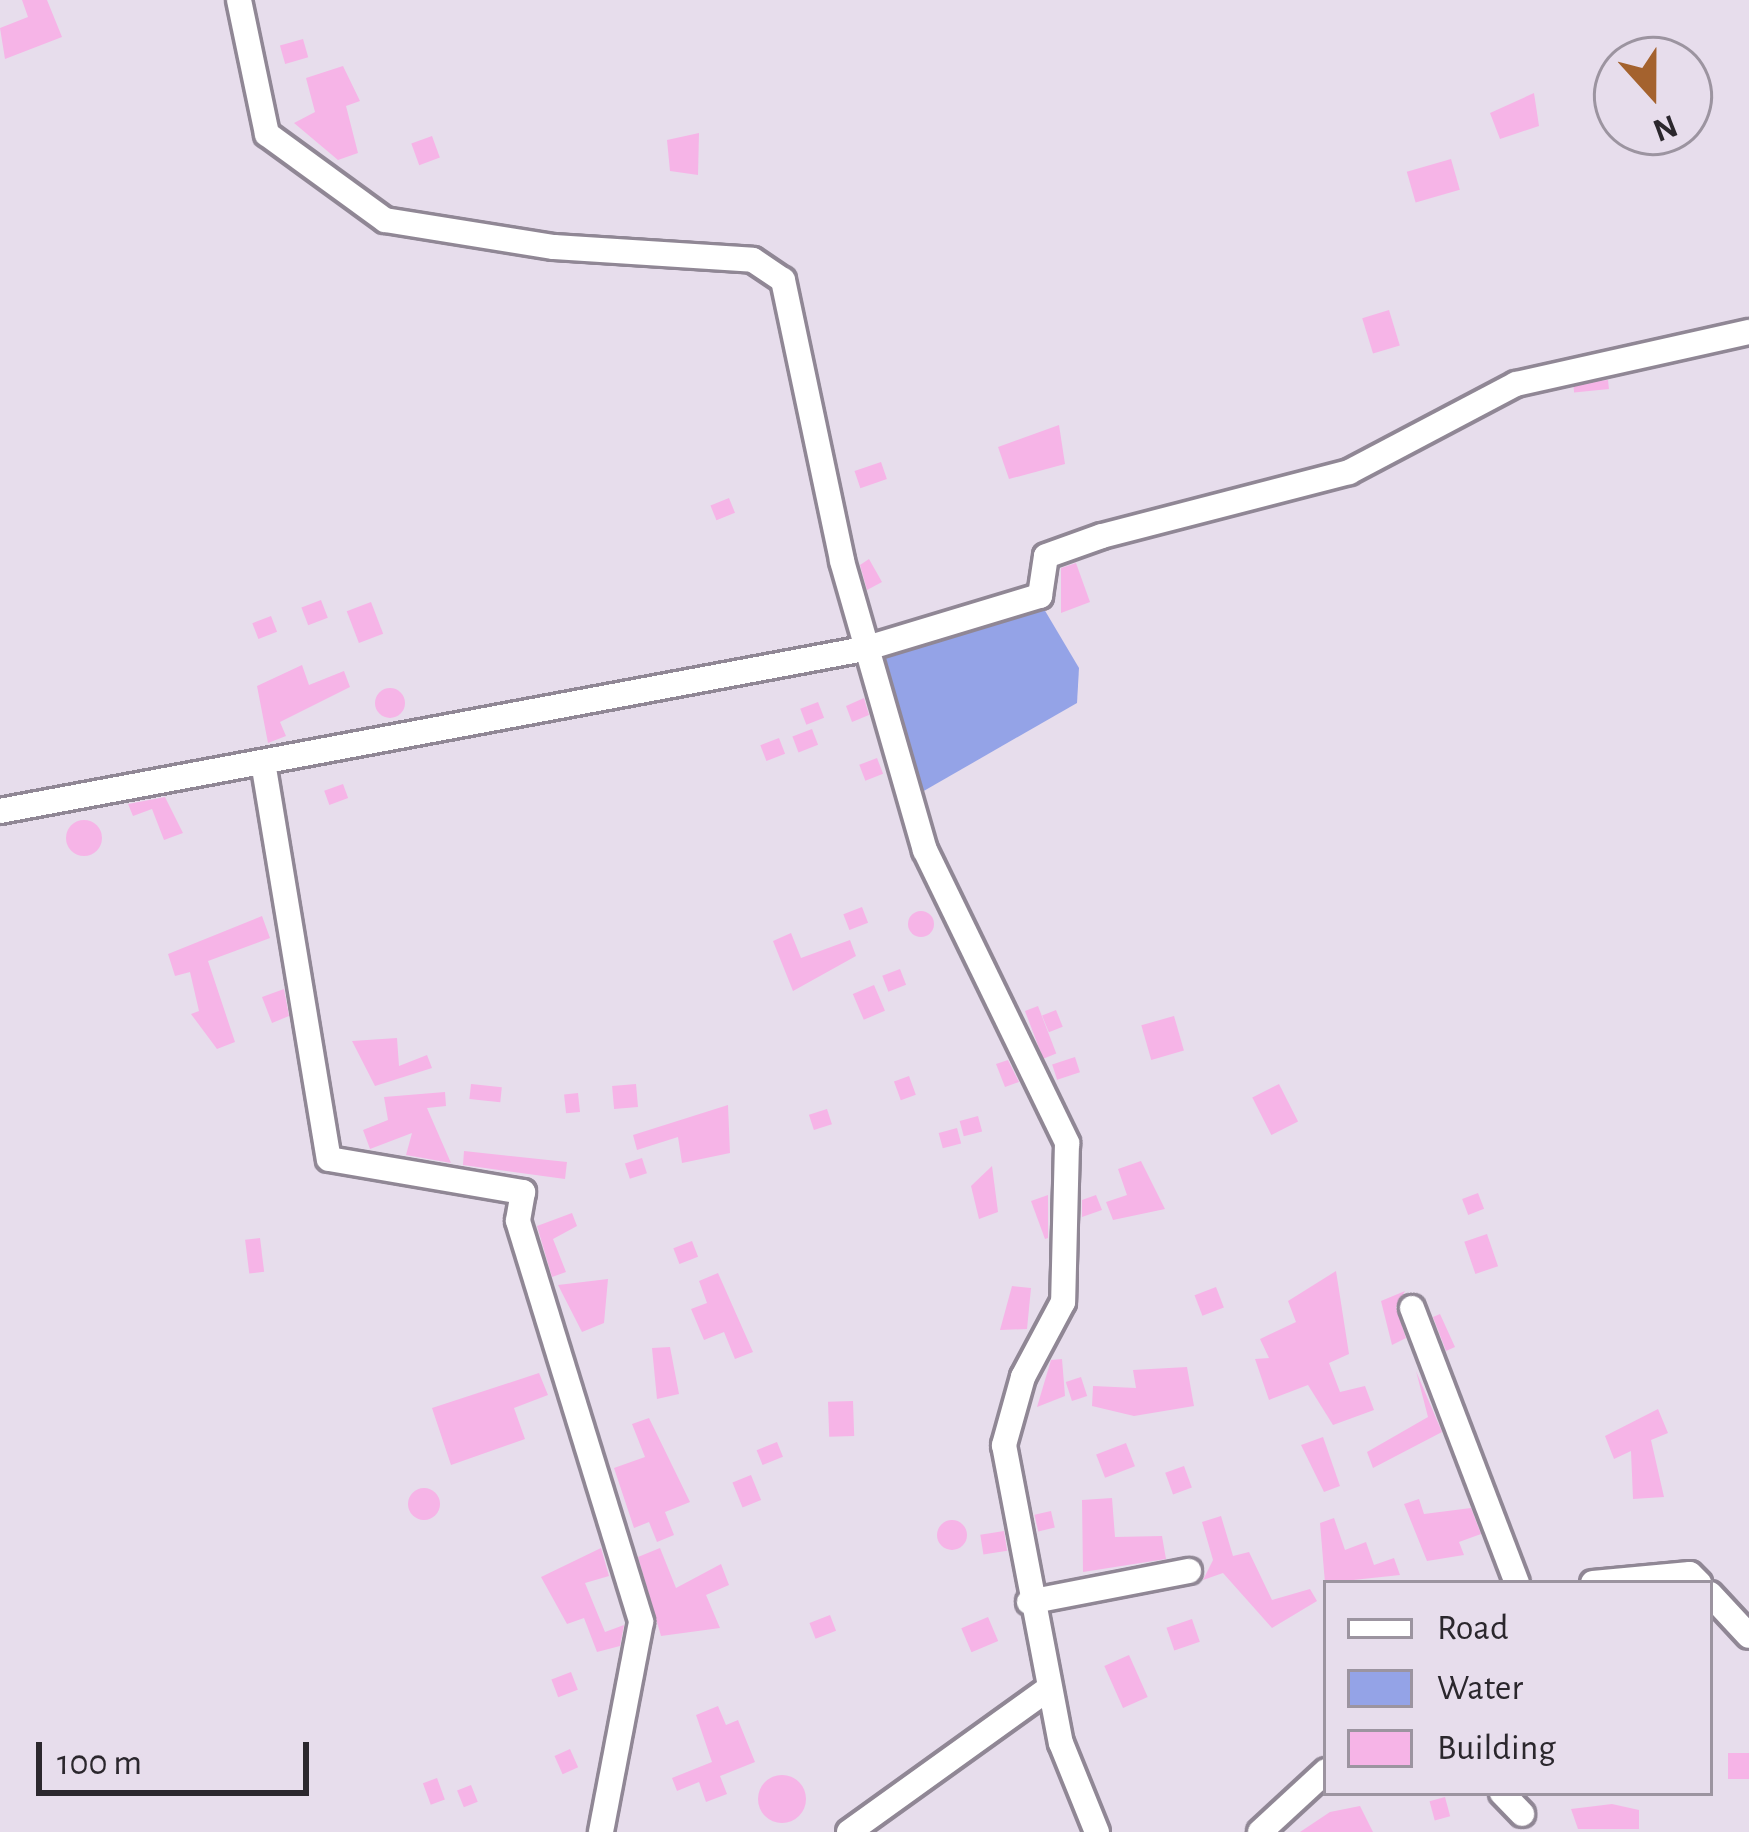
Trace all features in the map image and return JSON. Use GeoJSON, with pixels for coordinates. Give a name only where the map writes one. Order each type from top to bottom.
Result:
{"type":"FeatureCollection","features":[{"type":"Feature","properties":{"kind":"street"},"geometry":{"type":"LineString","coordinates":[[239,0],[267,134],[385,220],[554,247],[754,260],[783,280],[864,649],[925,850],[1066,1143],[1063,1302],[1004,1445],[1048,1689],[1096,1832]]}},
{"type":"Feature","properties":{"kind":"street"},"geometry":{"type":"LineString","coordinates":[[0,812],[264,768],[864,649],[1040,596],[1046,556],[1065,549],[1349,472],[1516,384],[1749,332]]}},
{"type":"Feature","properties":{"kind":"street"},"geometry":{"type":"LineString","coordinates":[[264,768],[329,1159],[523,1192],[518,1221],[641,1622],[601,1832]]}},
{"type":"Feature","properties":{"kind":"street"},"geometry":{"type":"LineString","coordinates":[[1412,1308],[1515,1580]]}},
{"type":"Feature","properties":{"kind":"street"},"geometry":{"type":"LineString","coordinates":[[1029,1602],[1189,1571]]}},
{"type":"Feature","properties":{"kind":"street"},"geometry":{"type":"LineString","coordinates":[[1625,1580],[1690,1574],[1696,1580]]}},
{"type":"Feature","properties":{"kind":"street"},"geometry":{"type":"LineString","coordinates":[[1713,1597],[1749,1636]]}},
{"type":"Feature","properties":{"kind":"street"},"geometry":{"type":"LineString","coordinates":[[849,1832],[1048,1689]]}},
{"type":"Feature","properties":{"kind":"street"},"geometry":{"type":"LineString","coordinates":[[1260,1832],[1323,1774]]}},
{"type":"Feature","properties":{"kind":"street"},"geometry":{"type":"LineString","coordinates":[[1505,1796],[1522,1814]]}},
{"type":"Feature","properties":{"kind":"water"},"geometry":{"type":"Polygon","coordinates":[[[1041,604],[1079,668],[1077,703],[915,796],[880,651],[1041,604]]]}},
{"type":"Feature","properties":{"kind":"building"},"geometry":{"type":"Polygon","coordinates":[[[22,0],[47,0],[62,37],[5,59],[0,28],[28,17],[22,0]]]}},
{"type":"Feature","properties":{"kind":"building"},"geometry":{"type":"Polygon","coordinates":[[[303,39],[308,57],[285,64],[280,46],[303,39]]]}},
{"type":"Feature","properties":{"kind":"building"},"geometry":{"type":"Polygon","coordinates":[[[343,66],[360,101],[346,106],[358,153],[338,160],[294,123],[315,112],[306,78],[343,66]]]}},
{"type":"Feature","properties":{"kind":"building"},"geometry":{"type":"Polygon","coordinates":[[[1534,93],[1539,126],[1500,139],[1490,113],[1534,93]]]}},
{"type":"Feature","properties":{"kind":"building"},"geometry":{"type":"Polygon","coordinates":[[[699,133],[698,175],[670,171],[667,140],[699,133]]]}},
{"type":"Feature","properties":{"kind":"building"},"geometry":{"type":"Polygon","coordinates":[[[432,136],[440,158],[419,165],[411,144],[432,136]]]}},
{"type":"Feature","properties":{"kind":"building"},"geometry":{"type":"Polygon","coordinates":[[[1451,159],[1460,190],[1416,202],[1407,172],[1451,159]]]}},
{"type":"Feature","properties":{"kind":"building"},"geometry":{"type":"Polygon","coordinates":[[[1389,310],[1400,345],[1373,354],[1362,318],[1389,310]]]}},
{"type":"Feature","properties":{"kind":"building"},"geometry":{"type":"Polygon","coordinates":[[[1608,380],[1609,389],[1574,393],[1573,384],[1608,380]]]}},
{"type":"Feature","properties":{"kind":"building"},"geometry":{"type":"Polygon","coordinates":[[[1059,425],[1065,464],[1009,479],[998,447],[1059,425]]]}},
{"type":"Feature","properties":{"kind":"building"},"geometry":{"type":"Polygon","coordinates":[[[881,462],[887,479],[860,488],[855,471],[881,462]]]}},
{"type":"Feature","properties":{"kind":"building"},"geometry":{"type":"Polygon","coordinates":[[[729,498],[735,513],[716,520],[710,505],[729,498]]]}},
{"type":"Feature","properties":{"kind":"building"},"geometry":{"type":"Polygon","coordinates":[[[869,559],[882,582],[867,590],[860,565],[869,559]]]}},
{"type":"Feature","properties":{"kind":"building"},"geometry":{"type":"Polygon","coordinates":[[[1076,563],[1090,602],[1061,613],[1061,568],[1076,563]]]}},
{"type":"Feature","properties":{"kind":"building"},"geometry":{"type":"Polygon","coordinates":[[[321,600],[328,618],[308,625],[301,608],[321,600]]]}},
{"type":"Feature","properties":{"kind":"building"},"geometry":{"type":"Polygon","coordinates":[[[371,602],[383,634],[359,643],[347,611],[371,602]]]}},
{"type":"Feature","properties":{"kind":"building"},"geometry":{"type":"Polygon","coordinates":[[[271,616],[277,632],[258,639],[252,623],[271,616]]]}},
{"type":"Feature","properties":{"kind":"building"},"geometry":{"type":"Polygon","coordinates":[[[302,665],[309,685],[344,671],[350,687],[280,722],[286,736],[268,743],[257,686],[302,665]]]}},
{"type":"Feature","properties":{"kind":"building"},"geometry":{"type":"Polygon","coordinates":[[[390,688],[401,692],[405,703],[401,714],[390,718],[379,714],[375,703],[379,692],[390,688]]]}},
{"type":"Feature","properties":{"kind":"building"},"geometry":{"type":"Polygon","coordinates":[[[864,698],[869,715],[852,722],[846,706],[864,698]]]}},
{"type":"Feature","properties":{"kind":"building"},"geometry":{"type":"Polygon","coordinates":[[[818,702],[824,718],[806,725],[800,709],[818,702]]]}},
{"type":"Feature","properties":{"kind":"building"},"geometry":{"type":"Polygon","coordinates":[[[812,729],[818,745],[798,752],[792,737],[812,729]]]}},
{"type":"Feature","properties":{"kind":"building"},"geometry":{"type":"Polygon","coordinates":[[[779,738],[785,754],[766,761],[760,745],[779,738]]]}},
{"type":"Feature","properties":{"kind":"building"},"geometry":{"type":"Polygon","coordinates":[[[877,758],[883,774],[865,781],[859,765],[877,758]]]}},
{"type":"Feature","properties":{"kind":"building"},"geometry":{"type":"Polygon","coordinates":[[[343,784],[348,798],[329,805],[324,791],[343,784]]]}},
{"type":"Feature","properties":{"kind":"building"},"geometry":{"type":"Polygon","coordinates":[[[165,797],[183,833],[164,840],[152,809],[133,816],[128,804],[165,797]]]}},
{"type":"Feature","properties":{"kind":"building"},"geometry":{"type":"Polygon","coordinates":[[[84,820],[97,825],[102,838],[97,851],[84,856],[71,851],[66,838],[71,825],[84,820]]]}},
{"type":"Feature","properties":{"kind":"building"},"geometry":{"type":"Polygon","coordinates":[[[862,907],[868,923],[849,930],[843,914],[862,907]]]}},
{"type":"Feature","properties":{"kind":"building"},"geometry":{"type":"Polygon","coordinates":[[[921,911],[931,914],[931,934],[921,937],[911,934],[908,924],[911,914],[921,911]]]}},
{"type":"Feature","properties":{"kind":"building"},"geometry":{"type":"Polygon","coordinates":[[[262,916],[270,938],[208,961],[235,1042],[217,1049],[191,1014],[199,1011],[190,972],[175,976],[168,954],[262,916]]]}},
{"type":"Feature","properties":{"kind":"building"},"geometry":{"type":"Polygon","coordinates":[[[791,933],[801,958],[850,940],[856,956],[793,991],[773,941],[791,933]]]}},
{"type":"Feature","properties":{"kind":"building"},"geometry":{"type":"Polygon","coordinates":[[[900,969],[906,985],[888,992],[882,976],[900,969]]]}},
{"type":"Feature","properties":{"kind":"building"},"geometry":{"type":"Polygon","coordinates":[[[874,985],[885,1011],[864,1020],[853,994],[874,985]]]}},
{"type":"Feature","properties":{"kind":"building"},"geometry":{"type":"Polygon","coordinates":[[[284,989],[289,1016],[272,1023],[262,997],[284,989]]]}},
{"type":"Feature","properties":{"kind":"building"},"geometry":{"type":"Polygon","coordinates":[[[1038,1006],[1056,1054],[1043,1059],[1025,1011],[1038,1006]]]}},
{"type":"Feature","properties":{"kind":"building"},"geometry":{"type":"Polygon","coordinates":[[[1056,1010],[1063,1027],[1049,1032],[1042,1016],[1056,1010]]]}},
{"type":"Feature","properties":{"kind":"building"},"geometry":{"type":"Polygon","coordinates":[[[1174,1016],[1184,1051],[1151,1060],[1141,1025],[1174,1016]]]}},
{"type":"Feature","properties":{"kind":"building"},"geometry":{"type":"Polygon","coordinates":[[[397,1038],[399,1066],[427,1055],[432,1068],[375,1086],[352,1041],[397,1038]]]}},
{"type":"Feature","properties":{"kind":"building"},"geometry":{"type":"Polygon","coordinates":[[[1075,1057],[1080,1072],[1057,1080],[1052,1064],[1075,1057]]]}},
{"type":"Feature","properties":{"kind":"building"},"geometry":{"type":"Polygon","coordinates":[[[1008,1060],[1019,1082],[1005,1087],[996,1064],[1008,1060]]]}},
{"type":"Feature","properties":{"kind":"building"},"geometry":{"type":"Polygon","coordinates":[[[909,1076],[916,1095],[901,1100],[894,1081],[909,1076]]]}},
{"type":"Feature","properties":{"kind":"building"},"geometry":{"type":"Polygon","coordinates":[[[471,1084],[502,1087],[500,1102],[469,1099],[471,1084]]]}},
{"type":"Feature","properties":{"kind":"building"},"geometry":{"type":"Polygon","coordinates":[[[636,1084],[638,1107],[614,1109],[612,1086],[636,1084]]]}},
{"type":"Feature","properties":{"kind":"building"},"geometry":{"type":"Polygon","coordinates":[[[1279,1084],[1298,1121],[1271,1135],[1252,1098],[1279,1084]]]}},
{"type":"Feature","properties":{"kind":"building"},"geometry":{"type":"Polygon","coordinates":[[[445,1092],[446,1106],[427,1108],[451,1163],[406,1155],[412,1133],[370,1149],[363,1130],[388,1120],[384,1097],[445,1092]]]}},
{"type":"Feature","properties":{"kind":"building"},"geometry":{"type":"Polygon","coordinates":[[[578,1093],[580,1112],[566,1113],[564,1094],[578,1093]]]}},
{"type":"Feature","properties":{"kind":"building"},"geometry":{"type":"Polygon","coordinates":[[[728,1105],[730,1153],[682,1163],[678,1137],[637,1150],[633,1135],[728,1105]]]}},
{"type":"Feature","properties":{"kind":"building"},"geometry":{"type":"Polygon","coordinates":[[[827,1109],[832,1124],[814,1130],[809,1115],[827,1109]]]}},
{"type":"Feature","properties":{"kind":"building"},"geometry":{"type":"Polygon","coordinates":[[[978,1116],[982,1131],[964,1136],[960,1121],[978,1116]]]}},
{"type":"Feature","properties":{"kind":"building"},"geometry":{"type":"Polygon","coordinates":[[[957,1128],[961,1143],[943,1148],[939,1133],[957,1128]]]}},
{"type":"Feature","properties":{"kind":"building"},"geometry":{"type":"Polygon","coordinates":[[[464,1151],[567,1162],[565,1179],[463,1165],[464,1151]]]}},
{"type":"Feature","properties":{"kind":"building"},"geometry":{"type":"Polygon","coordinates":[[[642,1158],[647,1173],[630,1179],[625,1164],[642,1158]]]}},
{"type":"Feature","properties":{"kind":"building"},"geometry":{"type":"Polygon","coordinates":[[[1141,1161],[1165,1209],[1113,1220],[1106,1202],[1127,1195],[1118,1169],[1141,1161]]]}},
{"type":"Feature","properties":{"kind":"building"},"geometry":{"type":"Polygon","coordinates":[[[992,1166],[998,1212],[979,1219],[971,1186],[992,1166]]]}},
{"type":"Feature","properties":{"kind":"building"},"geometry":{"type":"Polygon","coordinates":[[[1478,1193],[1484,1209],[1468,1215],[1462,1199],[1478,1193]]]}},
{"type":"Feature","properties":{"kind":"building"},"geometry":{"type":"Polygon","coordinates":[[[1048,1195],[1048,1238],[1045,1239],[1031,1201],[1048,1195]]]}},
{"type":"Feature","properties":{"kind":"building"},"geometry":{"type":"Polygon","coordinates":[[[1096,1195],[1102,1210],[1082,1217],[1082,1200],[1096,1195]]]}},
{"type":"Feature","properties":{"kind":"building"},"geometry":{"type":"Polygon","coordinates":[[[572,1213],[577,1226],[553,1239],[566,1272],[552,1277],[537,1226],[572,1213]]]}},
{"type":"Feature","properties":{"kind":"building"},"geometry":{"type":"Polygon","coordinates":[[[1487,1234],[1498,1266],[1475,1274],[1464,1242],[1487,1234]]]}},
{"type":"Feature","properties":{"kind":"building"},"geometry":{"type":"Polygon","coordinates":[[[260,1238],[264,1272],[249,1274],[245,1240],[260,1238]]]}},
{"type":"Feature","properties":{"kind":"building"},"geometry":{"type":"Polygon","coordinates":[[[692,1241],[698,1257],[679,1264],[673,1248],[692,1241]]]}},
{"type":"Feature","properties":{"kind":"building"},"geometry":{"type":"Polygon","coordinates":[[[1336,1271],[1349,1354],[1329,1363],[1340,1392],[1365,1386],[1374,1410],[1333,1425],[1308,1385],[1269,1400],[1255,1359],[1269,1358],[1260,1339],[1296,1322],[1288,1301],[1336,1271]]]}},
{"type":"Feature","properties":{"kind":"building"},"geometry":{"type":"Polygon","coordinates":[[[718,1273],[753,1352],[735,1359],[724,1332],[704,1340],[691,1309],[707,1303],[699,1281],[718,1273]]]}},
{"type":"Feature","properties":{"kind":"building"},"geometry":{"type":"Polygon","coordinates":[[[608,1279],[604,1323],[582,1332],[558,1285],[608,1279]]]}},
{"type":"Feature","properties":{"kind":"building"},"geometry":{"type":"Polygon","coordinates":[[[1012,1286],[1031,1288],[1027,1329],[1000,1330],[1012,1286]]]}},
{"type":"Feature","properties":{"kind":"building"},"geometry":{"type":"Polygon","coordinates":[[[1216,1287],[1224,1308],[1202,1316],[1195,1295],[1216,1287]]]}},
{"type":"Feature","properties":{"kind":"building"},"geometry":{"type":"Polygon","coordinates":[[[1405,1291],[1396,1307],[1406,1338],[1392,1345],[1381,1301],[1405,1291]]]}},
{"type":"Feature","properties":{"kind":"building"},"geometry":{"type":"Polygon","coordinates":[[[1440,1314],[1455,1347],[1446,1351],[1433,1317],[1440,1314]]]}},
{"type":"Feature","properties":{"kind":"building"},"geometry":{"type":"Polygon","coordinates":[[[670,1347],[679,1394],[657,1399],[652,1348],[670,1347]]]}},
{"type":"Feature","properties":{"kind":"building"},"geometry":{"type":"Polygon","coordinates":[[[1062,1359],[1065,1396],[1037,1407],[1051,1360],[1062,1359]]]}},
{"type":"Feature","properties":{"kind":"building"},"geometry":{"type":"Polygon","coordinates":[[[1187,1367],[1194,1406],[1134,1416],[1092,1406],[1093,1386],[1136,1388],[1133,1370],[1187,1367]]]}},
{"type":"Feature","properties":{"kind":"building"},"geometry":{"type":"Polygon","coordinates":[[[1416,1371],[1442,1432],[1373,1468],[1367,1452],[1428,1417],[1416,1371]]]}},
{"type":"Feature","properties":{"kind":"building"},"geometry":{"type":"Polygon","coordinates":[[[539,1373],[548,1395],[514,1408],[525,1439],[451,1465],[432,1408],[539,1373]]]}},
{"type":"Feature","properties":{"kind":"building"},"geometry":{"type":"Polygon","coordinates":[[[1081,1377],[1087,1396],[1072,1401],[1066,1382],[1081,1377]]]}},
{"type":"Feature","properties":{"kind":"building"},"geometry":{"type":"Polygon","coordinates":[[[853,1401],[854,1436],[829,1437],[828,1402],[853,1401]]]}},
{"type":"Feature","properties":{"kind":"building"},"geometry":{"type":"Polygon","coordinates":[[[1658,1409],[1668,1433],[1651,1440],[1664,1497],[1633,1499],[1631,1451],[1614,1459],[1605,1436],[1658,1409]]]}},
{"type":"Feature","properties":{"kind":"building"},"geometry":{"type":"Polygon","coordinates":[[[649,1418],[690,1502],[665,1512],[674,1535],[657,1542],[649,1522],[634,1528],[614,1468],[645,1457],[632,1424],[649,1418]]]}},
{"type":"Feature","properties":{"kind":"building"},"geometry":{"type":"Polygon","coordinates":[[[1323,1437],[1340,1486],[1324,1492],[1301,1445],[1323,1437]]]}},
{"type":"Feature","properties":{"kind":"building"},"geometry":{"type":"Polygon","coordinates":[[[777,1442],[783,1457],[763,1465],[757,1450],[777,1442]]]}},
{"type":"Feature","properties":{"kind":"building"},"geometry":{"type":"Polygon","coordinates":[[[1126,1443],[1135,1466],[1105,1478],[1096,1454],[1126,1443]]]}},
{"type":"Feature","properties":{"kind":"building"},"geometry":{"type":"Polygon","coordinates":[[[1184,1466],[1192,1488],[1173,1494],[1165,1473],[1184,1466]]]}},
{"type":"Feature","properties":{"kind":"building"},"geometry":{"type":"Polygon","coordinates":[[[751,1475],[761,1500],[743,1508],[732,1482],[751,1475]]]}},
{"type":"Feature","properties":{"kind":"building"},"geometry":{"type":"Polygon","coordinates":[[[424,1488],[435,1493],[440,1504],[435,1515],[424,1520],[413,1515],[408,1504],[413,1493],[424,1488]]]}},
{"type":"Feature","properties":{"kind":"building"},"geometry":{"type":"Polygon","coordinates":[[[1112,1498],[1115,1537],[1162,1536],[1166,1559],[1083,1572],[1082,1500],[1112,1498]]]}},
{"type":"Feature","properties":{"kind":"building"},"geometry":{"type":"Polygon","coordinates":[[[1419,1499],[1424,1514],[1471,1508],[1481,1534],[1459,1542],[1464,1555],[1427,1561],[1404,1504],[1419,1499]]]}},
{"type":"Feature","properties":{"kind":"building"},"geometry":{"type":"Polygon","coordinates":[[[1051,1511],[1055,1528],[1038,1531],[1034,1515],[1051,1511]]]}},
{"type":"Feature","properties":{"kind":"building"},"geometry":{"type":"Polygon","coordinates":[[[1221,1516],[1233,1556],[1249,1552],[1272,1600],[1310,1589],[1317,1601],[1272,1628],[1223,1573],[1203,1580],[1213,1560],[1202,1522],[1221,1516]]]}},
{"type":"Feature","properties":{"kind":"building"},"geometry":{"type":"Polygon","coordinates":[[[1334,1518],[1345,1550],[1366,1542],[1374,1565],[1394,1558],[1400,1575],[1325,1580],[1320,1523],[1334,1518]]]}},
{"type":"Feature","properties":{"kind":"building"},"geometry":{"type":"Polygon","coordinates":[[[952,1520],[963,1524],[967,1535],[963,1546],[952,1550],[941,1546],[937,1535],[941,1524],[952,1520]]]}},
{"type":"Feature","properties":{"kind":"building"},"geometry":{"type":"Polygon","coordinates":[[[1004,1531],[1007,1551],[983,1555],[980,1535],[1004,1531]]]}},
{"type":"Feature","properties":{"kind":"building"},"geometry":{"type":"Polygon","coordinates":[[[601,1548],[609,1576],[585,1583],[605,1632],[624,1625],[620,1646],[597,1652],[584,1618],[567,1624],[541,1577],[601,1548]]]}},
{"type":"Feature","properties":{"kind":"building"},"geometry":{"type":"Polygon","coordinates":[[[660,1548],[676,1588],[721,1564],[729,1585],[706,1595],[720,1628],[661,1636],[638,1557],[660,1548]]]}},
{"type":"Feature","properties":{"kind":"building"},"geometry":{"type":"Polygon","coordinates":[[[830,1615],[836,1631],[816,1639],[809,1623],[830,1615]]]}},
{"type":"Feature","properties":{"kind":"building"},"geometry":{"type":"Polygon","coordinates":[[[988,1617],[998,1641],[971,1652],[961,1628],[988,1617]]]}},
{"type":"Feature","properties":{"kind":"building"},"geometry":{"type":"Polygon","coordinates":[[[1192,1619],[1200,1642],[1174,1650],[1166,1628],[1192,1619]]]}},
{"type":"Feature","properties":{"kind":"building"},"geometry":{"type":"Polygon","coordinates":[[[1129,1655],[1148,1697],[1123,1708],[1104,1666],[1129,1655]]]}},
{"type":"Feature","properties":{"kind":"building"},"geometry":{"type":"Polygon","coordinates":[[[571,1672],[578,1690],[558,1697],[551,1680],[571,1672]]]}},
{"type":"Feature","properties":{"kind":"building"},"geometry":{"type":"Polygon","coordinates":[[[718,1706],[726,1725],[738,1720],[755,1762],[720,1776],[727,1794],[706,1802],[699,1782],[677,1791],[672,1778],[712,1762],[696,1715],[718,1706]]]}},
{"type":"Feature","properties":{"kind":"building"},"geometry":{"type":"Polygon","coordinates":[[[570,1749],[578,1767],[563,1774],[554,1756],[570,1749]]]}},
{"type":"Feature","properties":{"kind":"building"},"geometry":{"type":"Polygon","coordinates":[[[1728,1753],[1749,1753],[1749,1779],[1728,1779],[1728,1753]]]}},
{"type":"Feature","properties":{"kind":"building"},"geometry":{"type":"Polygon","coordinates":[[[782,1775],[799,1782],[806,1799],[799,1816],[782,1823],[765,1816],[758,1799],[765,1782],[782,1775]]]}},
{"type":"Feature","properties":{"kind":"building"},"geometry":{"type":"Polygon","coordinates":[[[437,1778],[445,1800],[431,1805],[423,1783],[437,1778]]]}},
{"type":"Feature","properties":{"kind":"building"},"geometry":{"type":"Polygon","coordinates":[[[471,1785],[478,1802],[464,1807],[457,1791],[471,1785]]]}},
{"type":"Feature","properties":{"kind":"building"},"geometry":{"type":"Polygon","coordinates":[[[1445,1797],[1450,1816],[1435,1820],[1430,1801],[1445,1797]]]}},
{"type":"Feature","properties":{"kind":"building"},"geometry":{"type":"Polygon","coordinates":[[[1612,1804],[1639,1810],[1639,1829],[1578,1829],[1571,1809],[1612,1804]]]}},
{"type":"Feature","properties":{"kind":"building"},"geometry":{"type":"Polygon","coordinates":[[[1360,1806],[1373,1832],[1300,1832],[1330,1812],[1360,1806]]]}}]}
